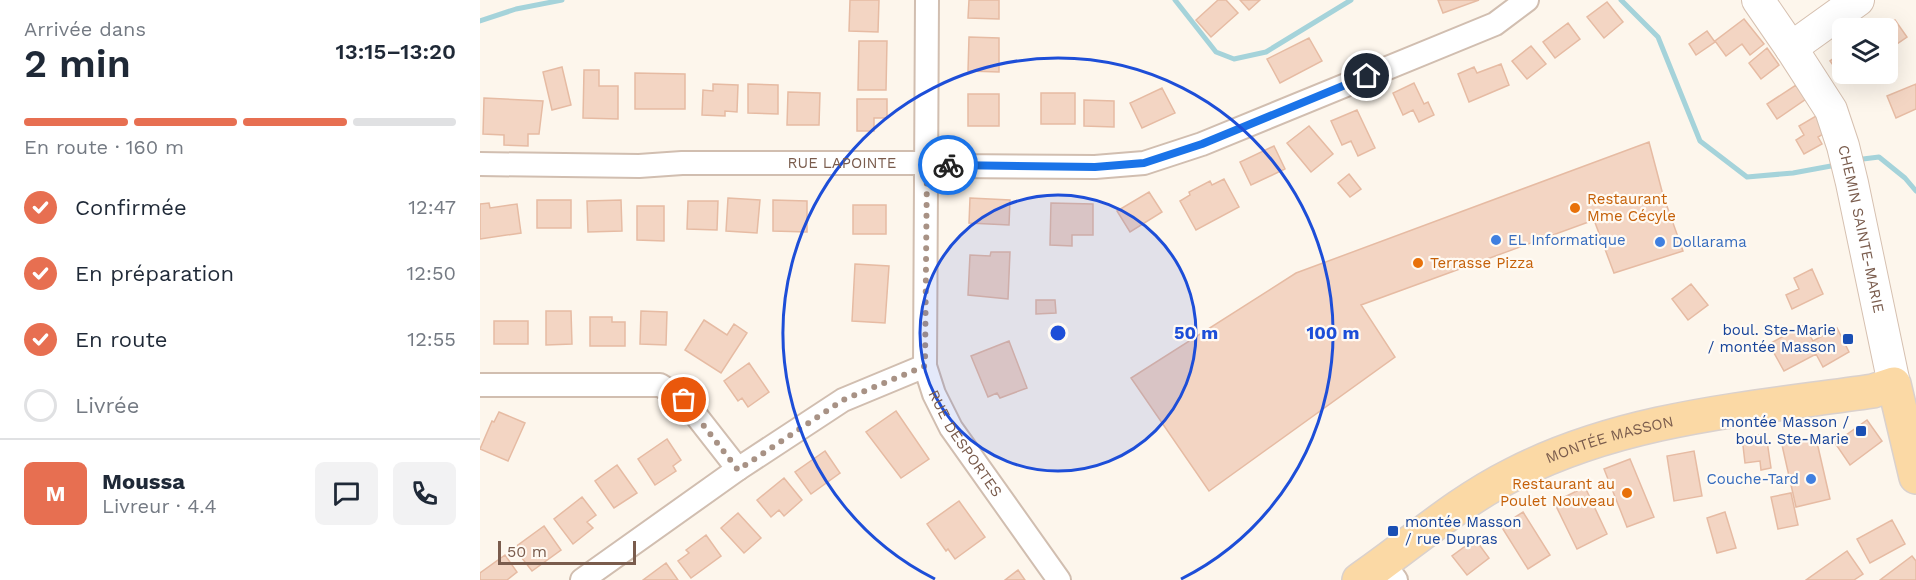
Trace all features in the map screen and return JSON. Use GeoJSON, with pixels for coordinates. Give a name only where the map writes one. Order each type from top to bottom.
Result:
{"type":"FeatureCollection","features":[{"type":"Feature","properties":{"kind":"main road","name":"CHEMIN SAINTE-MARIE"},"geometry":{"type":"LineString","coordinates":[[1894,384],[1916,477]]}},
{"type":"Feature","properties":{"kind":"main road","name":"MONTÉE MASSON"},"geometry":{"type":"LineString","coordinates":[[1379,574],[1447,514],[1511,475],[1582,445],[1654,424],[1720,412],[1873,391],[1894,384]]}},
{"type":"Feature","properties":{"kind":"street","name":"RUE DESPORTES"},"geometry":{"type":"LineString","coordinates":[[927,0],[925,366],[934,394],[951,428],[1059,580]]}},
{"type":"Feature","properties":{"kind":"street","name":"RUE LAPOINTE"},"geometry":{"type":"LineString","coordinates":[[480,164],[639,166],[682,163],[927,163],[953,166],[1095,167],[1144,163],[1202,144],[1495,24],[1527,0]]}},
{"type":"Feature","properties":{"kind":"street","name":"CHEMIN SAINTE-MARIE"},"geometry":{"type":"LineString","coordinates":[[1758,0],[1831,110],[1843,146],[1859,212],[1894,384]]}},
{"type":"Feature","properties":{"kind":"street"},"geometry":{"type":"LineString","coordinates":[[1791,48],[1858,0]]}},
{"type":"Feature","properties":{"kind":"street"},"geometry":{"type":"LineString","coordinates":[[582,580],[738,470],[843,400],[925,366]]}},
{"type":"Feature","properties":{"kind":"street"},"geometry":{"type":"LineString","coordinates":[[480,385],[660,385],[684,400],[738,470]]}},
{"type":"Feature","properties":{"kind":"building"},"geometry":{"type":"Polygon","coordinates":[[[850,0],[879,0],[878,32],[849,31],[850,0]]]}},
{"type":"Feature","properties":{"kind":"building"},"geometry":{"type":"Polygon","coordinates":[[[969,0],[999,0],[999,19],[968,18],[969,0]]]}},
{"type":"Feature","properties":{"kind":"building"},"geometry":{"type":"Polygon","coordinates":[[[1218,0],[1226,0],[1238,13],[1211,37],[1196,20],[1218,0]]]}},
{"type":"Feature","properties":{"kind":"building"},"geometry":{"type":"Polygon","coordinates":[[[1240,0],[1260,0],[1249,10],[1240,0]]]}},
{"type":"Feature","properties":{"kind":"building"},"geometry":{"type":"Polygon","coordinates":[[[1438,0],[1479,0],[1443,13],[1438,0]]]}},
{"type":"Feature","properties":{"kind":"building"},"geometry":{"type":"Polygon","coordinates":[[[1607,2],[1623,22],[1604,38],[1587,17],[1607,2]]]}},
{"type":"Feature","properties":{"kind":"building"},"geometry":{"type":"Polygon","coordinates":[[[1744,19],[1764,44],[1750,55],[1742,44],[1726,56],[1715,41],[1744,19]]]}},
{"type":"Feature","properties":{"kind":"building"},"geometry":{"type":"Polygon","coordinates":[[[1568,23],[1580,39],[1555,58],[1543,42],[1568,23]]]}},
{"type":"Feature","properties":{"kind":"building"},"geometry":{"type":"Polygon","coordinates":[[[1898,24],[1907,37],[1898,43],[1898,24]]]}},
{"type":"Feature","properties":{"kind":"building"},"geometry":{"type":"Polygon","coordinates":[[[1707,31],[1715,42],[1696,55],[1689,44],[1707,31]]]}},
{"type":"Feature","properties":{"kind":"building"},"geometry":{"type":"Polygon","coordinates":[[[969,37],[999,38],[999,72],[968,71],[969,37]]]}},
{"type":"Feature","properties":{"kind":"building"},"geometry":{"type":"Polygon","coordinates":[[[1309,38],[1322,61],[1280,83],[1267,59],[1309,38]]]}},
{"type":"Feature","properties":{"kind":"building"},"geometry":{"type":"Polygon","coordinates":[[[859,41],[887,41],[886,90],[858,90],[859,41]]]}},
{"type":"Feature","properties":{"kind":"building"},"geometry":{"type":"Polygon","coordinates":[[[1531,46],[1546,64],[1527,79],[1512,61],[1531,46]]]}},
{"type":"Feature","properties":{"kind":"building"},"geometry":{"type":"Polygon","coordinates":[[[1767,48],[1779,65],[1761,79],[1749,63],[1767,48]]]}},
{"type":"Feature","properties":{"kind":"building"},"geometry":{"type":"Polygon","coordinates":[[[1501,64],[1509,85],[1469,102],[1458,74],[1474,67],[1477,73],[1501,64]]]}},
{"type":"Feature","properties":{"kind":"building"},"geometry":{"type":"Polygon","coordinates":[[[562,67],[571,105],[552,110],[543,72],[562,67]]]}},
{"type":"Feature","properties":{"kind":"building"},"geometry":{"type":"Polygon","coordinates":[[[584,70],[599,70],[599,86],[618,86],[618,119],[583,118],[584,70]]]}},
{"type":"Feature","properties":{"kind":"building"},"geometry":{"type":"Polygon","coordinates":[[[635,73],[685,74],[685,109],[635,109],[635,73]]]}},
{"type":"Feature","properties":{"kind":"building"},"geometry":{"type":"Polygon","coordinates":[[[1414,83],[1424,104],[1428,102],[1434,115],[1419,122],[1413,110],[1403,115],[1393,93],[1414,83]]]}},
{"type":"Feature","properties":{"kind":"building"},"geometry":{"type":"Polygon","coordinates":[[[713,84],[738,85],[737,112],[725,111],[725,116],[702,115],[703,90],[713,91],[713,84]]]}},
{"type":"Feature","properties":{"kind":"building"},"geometry":{"type":"Polygon","coordinates":[[[748,84],[778,85],[778,114],[748,113],[748,84]]]}},
{"type":"Feature","properties":{"kind":"building"},"geometry":{"type":"Polygon","coordinates":[[[1916,84],[1916,109],[1896,118],[1887,96],[1916,84]]]}},
{"type":"Feature","properties":{"kind":"building"},"geometry":{"type":"Polygon","coordinates":[[[1796,85],[1806,99],[1777,119],[1767,104],[1796,85]]]}},
{"type":"Feature","properties":{"kind":"building"},"geometry":{"type":"Polygon","coordinates":[[[1162,88],[1175,113],[1142,128],[1130,103],[1162,88]]]}},
{"type":"Feature","properties":{"kind":"building"},"geometry":{"type":"Polygon","coordinates":[[[788,92],[820,93],[819,125],[787,125],[788,92]]]}},
{"type":"Feature","properties":{"kind":"building"},"geometry":{"type":"Polygon","coordinates":[[[1041,93],[1075,93],[1075,124],[1041,124],[1041,93]]]}},
{"type":"Feature","properties":{"kind":"building"},"geometry":{"type":"Polygon","coordinates":[[[968,94],[999,94],[999,126],[968,126],[968,94]]]}},
{"type":"Feature","properties":{"kind":"building"},"geometry":{"type":"Polygon","coordinates":[[[484,98],[543,101],[539,134],[528,134],[528,146],[504,145],[504,135],[483,134],[484,98]]]}},
{"type":"Feature","properties":{"kind":"building"},"geometry":{"type":"Polygon","coordinates":[[[857,99],[887,99],[887,118],[874,118],[874,131],[857,131],[857,99]]]}},
{"type":"Feature","properties":{"kind":"building"},"geometry":{"type":"Polygon","coordinates":[[[1084,100],[1114,101],[1114,127],[1084,126],[1084,100]]]}},
{"type":"Feature","properties":{"kind":"building"},"geometry":{"type":"Polygon","coordinates":[[[1357,110],[1375,148],[1358,156],[1351,141],[1342,145],[1331,121],[1357,110]]]}},
{"type":"Feature","properties":{"kind":"building"},"geometry":{"type":"Polygon","coordinates":[[[1816,116],[1825,133],[1818,137],[1822,144],[1804,154],[1796,140],[1804,135],[1799,126],[1816,116]]]}},
{"type":"Feature","properties":{"kind":"building"},"geometry":{"type":"Polygon","coordinates":[[[1309,126],[1333,154],[1311,172],[1287,143],[1309,126]]]}},
{"type":"Feature","properties":{"kind":"building"},"geometry":{"type":"Polygon","coordinates":[[[1649,142],[1663,195],[1683,251],[1614,273],[1594,220],[1361,305],[1395,357],[1209,491],[1131,378],[1296,273],[1649,142]]]}},
{"type":"Feature","properties":{"kind":"building"},"geometry":{"type":"Polygon","coordinates":[[[1274,146],[1285,169],[1251,185],[1240,162],[1274,146]]]}},
{"type":"Feature","properties":{"kind":"building"},"geometry":{"type":"Polygon","coordinates":[[[1349,174],[1361,189],[1350,197],[1338,183],[1349,174]]]}},
{"type":"Feature","properties":{"kind":"building"},"geometry":{"type":"Polygon","coordinates":[[[1224,179],[1239,207],[1196,230],[1180,201],[1190,195],[1189,192],[1210,181],[1212,185],[1224,179]]]}},
{"type":"Feature","properties":{"kind":"building"},"geometry":{"type":"Polygon","coordinates":[[[1149,192],[1162,212],[1130,232],[1117,211],[1149,192]]]}},
{"type":"Feature","properties":{"kind":"building"},"geometry":{"type":"Polygon","coordinates":[[[728,198],[760,200],[757,233],[726,231],[728,198]]]}},
{"type":"Feature","properties":{"kind":"building"},"geometry":{"type":"Polygon","coordinates":[[[970,198],[1010,200],[1009,225],[969,223],[970,198]]]}},
{"type":"Feature","properties":{"kind":"building"},"geometry":{"type":"Polygon","coordinates":[[[537,200],[571,200],[571,228],[537,228],[537,200]]]}},
{"type":"Feature","properties":{"kind":"building"},"geometry":{"type":"Polygon","coordinates":[[[621,200],[622,231],[588,232],[587,201],[621,200]]]}},
{"type":"Feature","properties":{"kind":"building"},"geometry":{"type":"Polygon","coordinates":[[[773,200],[807,201],[807,232],[773,231],[773,200]]]}},
{"type":"Feature","properties":{"kind":"building"},"geometry":{"type":"Polygon","coordinates":[[[688,201],[718,201],[717,230],[687,229],[688,201]]]}},
{"type":"Feature","properties":{"kind":"building"},"geometry":{"type":"Polygon","coordinates":[[[489,203],[490,208],[517,204],[521,233],[480,239],[480,204],[489,203]]]}},
{"type":"Feature","properties":{"kind":"building"},"geometry":{"type":"Polygon","coordinates":[[[1051,203],[1093,204],[1093,235],[1072,235],[1072,246],[1050,245],[1051,203]]]}},
{"type":"Feature","properties":{"kind":"building"},"geometry":{"type":"Polygon","coordinates":[[[853,205],[886,205],[886,234],[853,234],[853,205]]]}},
{"type":"Feature","properties":{"kind":"building"},"geometry":{"type":"Polygon","coordinates":[[[637,206],[664,206],[664,241],[637,240],[637,206]]]}},
{"type":"Feature","properties":{"kind":"building"},"geometry":{"type":"Polygon","coordinates":[[[991,252],[1010,252],[1008,299],[968,295],[970,255],[990,256],[991,252]]]}},
{"type":"Feature","properties":{"kind":"building"},"geometry":{"type":"Polygon","coordinates":[[[855,264],[889,266],[885,323],[852,321],[855,264]]]}},
{"type":"Feature","properties":{"kind":"building"},"geometry":{"type":"Polygon","coordinates":[[[1812,269],[1823,294],[1792,309],[1786,295],[1799,289],[1794,278],[1812,269]]]}},
{"type":"Feature","properties":{"kind":"building"},"geometry":{"type":"Polygon","coordinates":[[[1691,284],[1708,305],[1688,320],[1672,299],[1691,284]]]}},
{"type":"Feature","properties":{"kind":"building"},"geometry":{"type":"Polygon","coordinates":[[[1036,300],[1055,300],[1056,313],[1036,314],[1036,300]]]}},
{"type":"Feature","properties":{"kind":"building"},"geometry":{"type":"Polygon","coordinates":[[[546,311],[571,311],[572,344],[546,345],[546,311]]]}},
{"type":"Feature","properties":{"kind":"building"},"geometry":{"type":"Polygon","coordinates":[[[641,311],[667,312],[666,345],[640,344],[641,311]]]}},
{"type":"Feature","properties":{"kind":"building"},"geometry":{"type":"Polygon","coordinates":[[[590,317],[612,317],[612,322],[625,322],[625,346],[590,346],[590,317]]]}},
{"type":"Feature","properties":{"kind":"building"},"geometry":{"type":"Polygon","coordinates":[[[704,320],[727,335],[734,324],[747,333],[721,373],[685,350],[704,320]]]}},
{"type":"Feature","properties":{"kind":"building"},"geometry":{"type":"Polygon","coordinates":[[[494,321],[528,321],[528,344],[494,344],[494,321]]]}},
{"type":"Feature","properties":{"kind":"building"},"geometry":{"type":"Polygon","coordinates":[[[1804,325],[1813,341],[1837,328],[1849,352],[1823,367],[1816,354],[1784,371],[1769,344],[1804,325]]]}},
{"type":"Feature","properties":{"kind":"building"},"geometry":{"type":"Polygon","coordinates":[[[1009,341],[1027,388],[1000,398],[997,393],[988,397],[971,356],[1009,341]]]}},
{"type":"Feature","properties":{"kind":"building"},"geometry":{"type":"Polygon","coordinates":[[[749,363],[769,392],[748,407],[742,398],[738,401],[724,381],[749,363]]]}},
{"type":"Feature","properties":{"kind":"building"},"geometry":{"type":"Polygon","coordinates":[[[896,411],[929,459],[901,478],[866,432],[896,411]]]}},
{"type":"Feature","properties":{"kind":"building"},"geometry":{"type":"Polygon","coordinates":[[[499,412],[525,423],[508,461],[480,449],[492,421],[494,422],[499,412]]]}},
{"type":"Feature","properties":{"kind":"building"},"geometry":{"type":"Polygon","coordinates":[[[1867,420],[1882,441],[1850,465],[1835,443],[1867,420]]]}},
{"type":"Feature","properties":{"kind":"building"},"geometry":{"type":"Polygon","coordinates":[[[1766,434],[1771,468],[1761,470],[1760,461],[1745,463],[1742,437],[1766,434]]]}},
{"type":"Feature","properties":{"kind":"building"},"geometry":{"type":"Polygon","coordinates":[[[1816,438],[1830,499],[1796,507],[1782,445],[1816,438]]]}},
{"type":"Feature","properties":{"kind":"building"},"geometry":{"type":"Polygon","coordinates":[[[667,439],[681,460],[673,466],[676,471],[655,485],[638,459],[667,439]]]}},
{"type":"Feature","properties":{"kind":"building"},"geometry":{"type":"Polygon","coordinates":[[[825,451],[840,473],[811,494],[795,472],[825,451]]]}},
{"type":"Feature","properties":{"kind":"building"},"geometry":{"type":"Polygon","coordinates":[[[1694,451],[1702,496],[1674,501],[1667,456],[1694,451]]]}},
{"type":"Feature","properties":{"kind":"building"},"geometry":{"type":"Polygon","coordinates":[[[1630,459],[1654,517],[1627,527],[1604,469],[1630,459]]]}},
{"type":"Feature","properties":{"kind":"building"},"geometry":{"type":"Polygon","coordinates":[[[617,465],[637,493],[614,508],[595,481],[617,465]]]}},
{"type":"Feature","properties":{"kind":"building"},"geometry":{"type":"Polygon","coordinates":[[[784,478],[802,500],[784,516],[779,510],[771,517],[757,500],[784,478]]]}},
{"type":"Feature","properties":{"kind":"building"},"geometry":{"type":"Polygon","coordinates":[[[1585,487],[1607,534],[1577,549],[1554,502],[1585,487]]]}},
{"type":"Feature","properties":{"kind":"building"},"geometry":{"type":"Polygon","coordinates":[[[1791,493],[1798,525],[1778,529],[1771,497],[1791,493]]]}},
{"type":"Feature","properties":{"kind":"building"},"geometry":{"type":"Polygon","coordinates":[[[582,497],[596,515],[587,522],[593,528],[573,544],[554,519],[582,497]]]}},
{"type":"Feature","properties":{"kind":"building"},"geometry":{"type":"Polygon","coordinates":[[[959,501],[985,537],[955,559],[948,549],[946,551],[927,524],[959,501]]]}},
{"type":"Feature","properties":{"kind":"building"},"geometry":{"type":"Polygon","coordinates":[[[1523,512],[1550,555],[1528,569],[1501,526],[1523,512]]]}},
{"type":"Feature","properties":{"kind":"building"},"geometry":{"type":"Polygon","coordinates":[[[1725,512],[1736,548],[1717,553],[1707,518],[1725,512]]]}},
{"type":"Feature","properties":{"kind":"building"},"geometry":{"type":"Polygon","coordinates":[[[738,513],[761,538],[744,553],[721,528],[738,513]]]}},
{"type":"Feature","properties":{"kind":"building"},"geometry":{"type":"Polygon","coordinates":[[[1892,520],[1905,544],[1870,563],[1857,539],[1892,520]]]}},
{"type":"Feature","properties":{"kind":"building"},"geometry":{"type":"Polygon","coordinates":[[[544,526],[561,550],[532,571],[514,548],[544,526]]]}},
{"type":"Feature","properties":{"kind":"building"},"geometry":{"type":"Polygon","coordinates":[[[706,535],[721,556],[691,578],[678,561],[689,553],[686,550],[706,535]]]}},
{"type":"Feature","properties":{"kind":"building"},"geometry":{"type":"Polygon","coordinates":[[[1475,539],[1489,558],[1467,575],[1452,556],[1475,539]]]}},
{"type":"Feature","properties":{"kind":"building"},"geometry":{"type":"Polygon","coordinates":[[[1847,551],[1863,574],[1854,580],[1806,580],[1847,551]]]}},
{"type":"Feature","properties":{"kind":"building"},"geometry":{"type":"Polygon","coordinates":[[[505,555],[517,572],[507,580],[480,580],[480,573],[505,555]]]}},
{"type":"Feature","properties":{"kind":"building"},"geometry":{"type":"Polygon","coordinates":[[[1912,556],[1916,561],[1916,580],[1880,580],[1912,556]]]}},
{"type":"Feature","properties":{"kind":"building"},"geometry":{"type":"Polygon","coordinates":[[[666,563],[678,580],[643,580],[666,563]]]}},
{"type":"Feature","properties":{"kind":"building"},"geometry":{"type":"Polygon","coordinates":[[[1018,570],[1025,580],[1005,580],[1018,570]]]}},
{"type":"Feature","properties":{"kind":"waterway"},"geometry":{"type":"LineString","coordinates":[[480,21],[516,9],[562,0]]}},
{"type":"Feature","properties":{"kind":"waterway"},"geometry":{"type":"LineString","coordinates":[[1175,0],[1216,52],[1234,59],[1266,52],[1351,0]]}},
{"type":"Feature","properties":{"kind":"waterway"},"geometry":{"type":"LineString","coordinates":[[1621,0],[1658,37],[1700,141],[1747,177],[1793,173],[1831,166]]}},
{"type":"Feature","properties":{"kind":"waterway"},"geometry":{"type":"LineString","coordinates":[[1863,159],[1879,157],[1905,178],[1916,191]]}},
{"type":"Feature","properties":{"kind":"way so far"},"geometry":{"type":"LineString","coordinates":[[684,400],[738,470],[843,400],[925,366],[927,163],[948,165]]}},
{"type":"Feature","properties":{"kind":"place","name":"Restaurant Mme Cécyle"},"geometry":{"type":"Point","coordinates":[1575,208]}},
{"type":"Feature","properties":{"kind":"place","name":"EL Informatique"},"geometry":{"type":"Point","coordinates":[1496,240]}},
{"type":"Feature","properties":{"kind":"place","name":"Dollarama"},"geometry":{"type":"Point","coordinates":[1660,242]}},
{"type":"Feature","properties":{"kind":"place","name":"Terrasse Pizza"},"geometry":{"type":"Point","coordinates":[1418,263]}},
{"type":"Feature","properties":{"kind":"place","name":"boul. Ste-Marie / montée Masson"},"geometry":{"type":"Point","coordinates":[1848,339]}},
{"type":"Feature","properties":{"kind":"place","name":"montée Masson / boul. Ste-Marie"},"geometry":{"type":"Point","coordinates":[1861,431]}},
{"type":"Feature","properties":{"kind":"place","name":"Couche-Tard"},"geometry":{"type":"Point","coordinates":[1811,479]}},
{"type":"Feature","properties":{"kind":"place","name":"Restaurant au Poulet Nouveau"},"geometry":{"type":"Point","coordinates":[1627,493]}},
{"type":"Feature","properties":{"kind":"place","name":"montée Masson / rue Dupras"},"geometry":{"type":"Point","coordinates":[1393,531]}},
{"type":"Feature","properties":{"kind":"route"},"geometry":{"type":"LineString","coordinates":[[948,165],[1095,167],[1144,163],[1202,144],[1367,76]]}}]}
